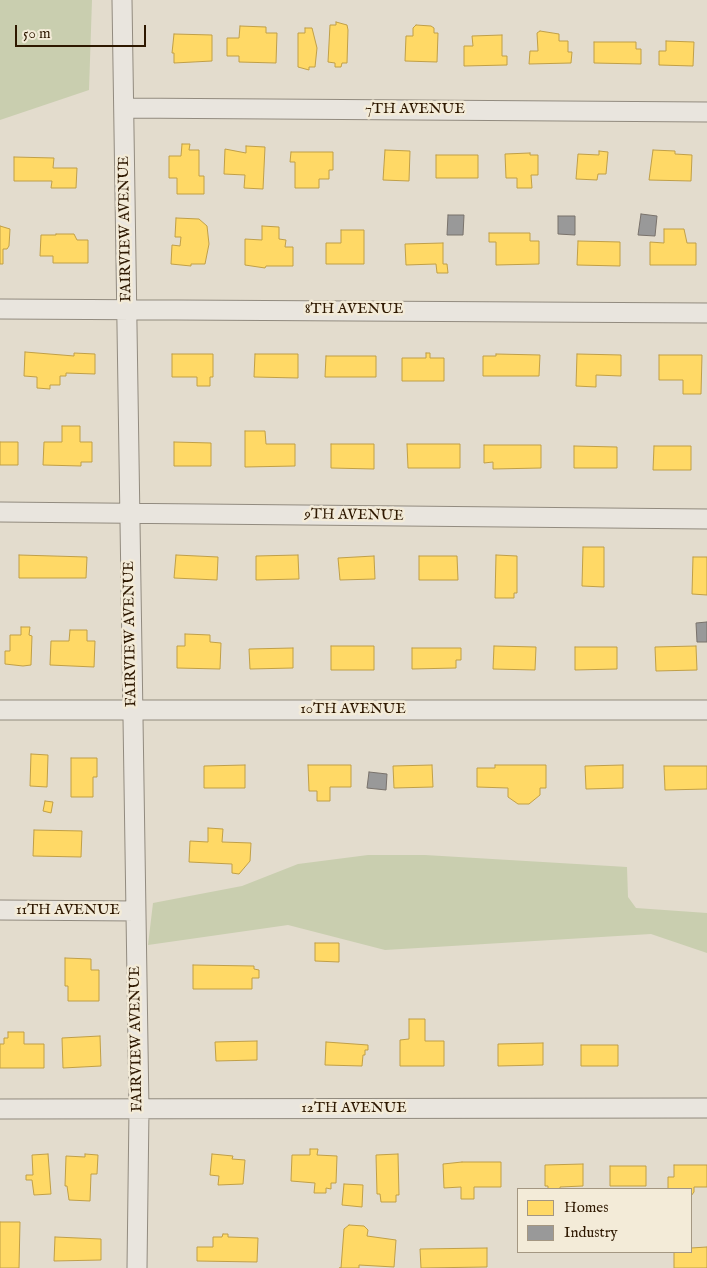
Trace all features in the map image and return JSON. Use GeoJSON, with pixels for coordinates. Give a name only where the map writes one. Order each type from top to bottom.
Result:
{"type":"FeatureCollection","features":[{"type":"Feature","properties":{"kind":"street","name":"FAIRVIEW AVENUE"},"geometry":{"type":"LineString","coordinates":[[122,0],[139,1109],[137,1268]]}},
{"type":"Feature","properties":{"kind":"street","name":"7TH AVENUE"},"geometry":{"type":"LineString","coordinates":[[124,108],[707,112]]}},
{"type":"Feature","properties":{"kind":"street","name":"8TH AVENUE"},"geometry":{"type":"LineString","coordinates":[[0,309],[707,313]]}},
{"type":"Feature","properties":{"kind":"street","name":"9TH AVENUE"},"geometry":{"type":"LineString","coordinates":[[0,512],[707,519]]}},
{"type":"Feature","properties":{"kind":"street","name":"10TH AVENUE"},"geometry":{"type":"LineString","coordinates":[[0,710],[707,710]]}},
{"type":"Feature","properties":{"kind":"street","name":"11TH AVENUE"},"geometry":{"type":"LineString","coordinates":[[0,910],[136,911]]}},
{"type":"Feature","properties":{"kind":"street","name":"12TH AVENUE"},"geometry":{"type":"LineString","coordinates":[[0,1110],[707,1108]]}},
{"type":"Feature","properties":{"kind":"green space"},"geometry":{"type":"Polygon","coordinates":[[[0,0],[92,0],[89,90],[0,120],[0,0]]]}},
{"type":"Feature","properties":{"kind":"green space"},"geometry":{"type":"Polygon","coordinates":[[[368,855],[425,855],[627,867],[628,897],[636,908],[707,913],[707,953],[651,934],[385,950],[288,925],[148,945],[153,903],[242,886],[298,864],[368,855]]]}},
{"type":"Feature","properties":{"kind":"building: Homes"},"geometry":{"type":"Polygon","coordinates":[[[336,22],[347,25],[348,30],[347,63],[342,63],[341,67],[335,67],[335,63],[328,62],[330,25],[336,25],[336,22]]]}},
{"type":"Feature","properties":{"kind":"building: Homes"},"geometry":{"type":"Polygon","coordinates":[[[416,25],[431,26],[434,28],[434,33],[438,33],[437,62],[405,61],[406,36],[413,36],[413,28],[416,25]]]}},
{"type":"Feature","properties":{"kind":"building: Homes"},"geometry":{"type":"Polygon","coordinates":[[[240,26],[266,27],[266,33],[277,33],[276,63],[239,62],[239,56],[227,56],[227,38],[239,38],[240,26]]]}},
{"type":"Feature","properties":{"kind":"building: Homes"},"geometry":{"type":"Polygon","coordinates":[[[305,28],[312,28],[317,48],[315,67],[309,67],[309,70],[298,67],[298,33],[305,33],[305,28]]]}},
{"type":"Feature","properties":{"kind":"building: Homes"},"geometry":{"type":"Polygon","coordinates":[[[540,31],[559,34],[559,41],[568,41],[568,52],[572,52],[571,63],[529,64],[530,51],[538,51],[537,33],[540,31]]]}},
{"type":"Feature","properties":{"kind":"building: Homes"},"geometry":{"type":"Polygon","coordinates":[[[174,34],[212,35],[212,61],[174,63],[174,53],[172,53],[174,34]]]}},
{"type":"Feature","properties":{"kind":"building: Homes"},"geometry":{"type":"Polygon","coordinates":[[[502,35],[502,56],[507,56],[507,65],[464,66],[464,46],[473,46],[472,36],[502,35]]]}},
{"type":"Feature","properties":{"kind":"building: Homes"},"geometry":{"type":"Polygon","coordinates":[[[666,41],[694,42],[693,66],[659,65],[659,51],[666,51],[666,41]]]}},
{"type":"Feature","properties":{"kind":"building: Homes"},"geometry":{"type":"Polygon","coordinates":[[[594,42],[636,42],[636,49],[641,49],[641,64],[594,63],[594,42]]]}},
{"type":"Feature","properties":{"kind":"building: Homes"},"geometry":{"type":"Polygon","coordinates":[[[182,144],[190,144],[189,150],[199,150],[199,176],[204,176],[204,194],[177,194],[177,178],[169,178],[169,156],[181,156],[182,144]]]}},
{"type":"Feature","properties":{"kind":"building: Homes"},"geometry":{"type":"Polygon","coordinates":[[[246,146],[265,147],[263,189],[244,188],[245,175],[224,174],[225,149],[246,153],[246,146]]]}},
{"type":"Feature","properties":{"kind":"building: Homes"},"geometry":{"type":"Polygon","coordinates":[[[385,150],[410,151],[409,181],[383,180],[385,150]]]}},
{"type":"Feature","properties":{"kind":"building: Homes"},"geometry":{"type":"Polygon","coordinates":[[[653,150],[675,151],[675,154],[692,155],[691,181],[649,180],[653,150]]]}},
{"type":"Feature","properties":{"kind":"building: Homes"},"geometry":{"type":"Polygon","coordinates":[[[599,151],[608,152],[606,174],[598,174],[597,180],[576,179],[578,154],[599,155],[599,151]]]}},
{"type":"Feature","properties":{"kind":"building: Homes"},"geometry":{"type":"Polygon","coordinates":[[[291,152],[333,152],[333,170],[329,170],[329,179],[319,179],[319,188],[295,188],[295,162],[290,162],[291,152]]]}},
{"type":"Feature","properties":{"kind":"building: Homes"},"geometry":{"type":"Polygon","coordinates":[[[530,153],[530,155],[538,155],[538,175],[531,175],[532,188],[517,188],[517,178],[506,178],[505,154],[530,153]]]}},
{"type":"Feature","properties":{"kind":"building: Homes"},"geometry":{"type":"Polygon","coordinates":[[[436,155],[478,155],[478,178],[436,178],[436,155]]]}},
{"type":"Feature","properties":{"kind":"building: Homes"},"geometry":{"type":"Polygon","coordinates":[[[14,157],[54,158],[53,168],[77,168],[76,188],[51,188],[52,181],[14,181],[14,157]]]}},
{"type":"Feature","properties":{"kind":"building: Homes"},"geometry":{"type":"Polygon","coordinates":[[[176,218],[199,219],[207,226],[209,244],[205,264],[191,264],[191,266],[171,264],[172,245],[180,246],[181,237],[175,237],[176,218]]]}},
{"type":"Feature","properties":{"kind":"building: Homes"},"geometry":{"type":"Polygon","coordinates":[[[0,226],[10,229],[9,246],[7,249],[3,249],[3,264],[0,264],[0,226]]]}},
{"type":"Feature","properties":{"kind":"building: Homes"},"geometry":{"type":"Polygon","coordinates":[[[262,226],[279,227],[279,239],[286,240],[285,247],[293,247],[293,266],[266,266],[265,268],[245,265],[245,239],[262,240],[262,226]]]}},
{"type":"Feature","properties":{"kind":"building: Homes"},"geometry":{"type":"Polygon","coordinates":[[[664,229],[684,229],[687,243],[696,243],[696,265],[650,265],[650,242],[664,243],[664,229]]]}},
{"type":"Feature","properties":{"kind":"building: Homes"},"geometry":{"type":"Polygon","coordinates":[[[341,230],[364,230],[364,264],[326,264],[326,243],[341,243],[341,230]]]}},
{"type":"Feature","properties":{"kind":"building: Homes"},"geometry":{"type":"Polygon","coordinates":[[[489,233],[530,233],[530,241],[539,241],[539,264],[496,265],[496,242],[489,242],[489,233]]]}},
{"type":"Feature","properties":{"kind":"building: Homes"},"geometry":{"type":"Polygon","coordinates":[[[74,234],[77,240],[88,240],[88,263],[53,263],[53,256],[40,256],[41,235],[74,234]]]}},
{"type":"Feature","properties":{"kind":"building: Homes"},"geometry":{"type":"Polygon","coordinates":[[[578,241],[620,242],[620,266],[577,265],[578,241]]]}},
{"type":"Feature","properties":{"kind":"building: Homes"},"geometry":{"type":"Polygon","coordinates":[[[443,243],[443,264],[447,264],[448,273],[437,273],[436,264],[406,265],[405,244],[443,243]]]}},
{"type":"Feature","properties":{"kind":"building: Homes"},"geometry":{"type":"Polygon","coordinates":[[[25,352],[74,356],[74,353],[95,354],[95,374],[66,373],[66,376],[60,376],[60,385],[50,385],[50,389],[37,388],[37,377],[24,376],[25,352]]]}},
{"type":"Feature","properties":{"kind":"building: Homes"},"geometry":{"type":"Polygon","coordinates":[[[426,353],[430,353],[430,358],[444,358],[444,381],[402,381],[402,358],[426,358],[426,353]]]}},
{"type":"Feature","properties":{"kind":"building: Homes"},"geometry":{"type":"Polygon","coordinates":[[[172,354],[213,354],[213,377],[210,377],[210,386],[197,386],[197,377],[172,377],[172,354]]]}},
{"type":"Feature","properties":{"kind":"building: Homes"},"geometry":{"type":"Polygon","coordinates":[[[255,354],[298,354],[298,378],[254,377],[255,354]]]}},
{"type":"Feature","properties":{"kind":"building: Homes"},"geometry":{"type":"Polygon","coordinates":[[[496,354],[540,355],[539,376],[483,376],[483,356],[496,356],[496,354]]]}},
{"type":"Feature","properties":{"kind":"building: Homes"},"geometry":{"type":"Polygon","coordinates":[[[577,354],[621,355],[621,376],[596,375],[596,387],[576,386],[577,354]]]}},
{"type":"Feature","properties":{"kind":"building: Homes"},"geometry":{"type":"Polygon","coordinates":[[[659,355],[702,355],[701,394],[683,394],[683,380],[659,380],[659,355]]]}},
{"type":"Feature","properties":{"kind":"building: Homes"},"geometry":{"type":"Polygon","coordinates":[[[326,356],[376,356],[376,377],[325,377],[326,356]]]}},
{"type":"Feature","properties":{"kind":"building: Homes"},"geometry":{"type":"Polygon","coordinates":[[[62,426],[80,426],[80,442],[92,442],[92,462],[81,462],[81,466],[43,465],[44,442],[62,442],[62,426]]]}},
{"type":"Feature","properties":{"kind":"building: Homes"},"geometry":{"type":"Polygon","coordinates":[[[245,431],[265,431],[266,444],[295,444],[295,466],[245,467],[245,431]]]}},
{"type":"Feature","properties":{"kind":"building: Homes"},"geometry":{"type":"Polygon","coordinates":[[[0,442],[18,442],[18,465],[0,465],[0,442]]]}},
{"type":"Feature","properties":{"kind":"building: Homes"},"geometry":{"type":"Polygon","coordinates":[[[174,442],[211,443],[211,466],[174,466],[174,442]]]}},
{"type":"Feature","properties":{"kind":"building: Homes"},"geometry":{"type":"Polygon","coordinates":[[[331,444],[374,444],[374,469],[331,468],[331,444]]]}},
{"type":"Feature","properties":{"kind":"building: Homes"},"geometry":{"type":"Polygon","coordinates":[[[407,444],[460,444],[460,468],[408,468],[407,444]]]}},
{"type":"Feature","properties":{"kind":"building: Homes"},"geometry":{"type":"Polygon","coordinates":[[[484,445],[541,445],[541,468],[493,469],[493,462],[484,463],[484,445]]]}},
{"type":"Feature","properties":{"kind":"building: Homes"},"geometry":{"type":"Polygon","coordinates":[[[574,446],[617,447],[617,468],[574,468],[574,446]]]}},
{"type":"Feature","properties":{"kind":"building: Homes"},"geometry":{"type":"Polygon","coordinates":[[[654,446],[691,446],[691,470],[653,470],[654,446]]]}},
{"type":"Feature","properties":{"kind":"building: Homes"},"geometry":{"type":"Polygon","coordinates":[[[583,547],[604,547],[604,587],[582,586],[583,547]]]}},
{"type":"Feature","properties":{"kind":"building: Homes"},"geometry":{"type":"Polygon","coordinates":[[[19,555],[87,557],[86,578],[19,578],[19,555]]]}},
{"type":"Feature","properties":{"kind":"building: Homes"},"geometry":{"type":"Polygon","coordinates":[[[176,555],[218,557],[217,580],[174,578],[176,555]]]}},
{"type":"Feature","properties":{"kind":"building: Homes"},"geometry":{"type":"Polygon","coordinates":[[[298,555],[299,579],[256,580],[256,556],[298,555]]]}},
{"type":"Feature","properties":{"kind":"building: Homes"},"geometry":{"type":"Polygon","coordinates":[[[496,555],[517,556],[517,593],[514,593],[514,598],[495,598],[496,555]]]}},
{"type":"Feature","properties":{"kind":"building: Homes"},"geometry":{"type":"Polygon","coordinates":[[[374,556],[375,579],[340,580],[338,558],[374,556]]]}},
{"type":"Feature","properties":{"kind":"building: Homes"},"geometry":{"type":"Polygon","coordinates":[[[419,556],[457,556],[458,580],[419,580],[419,556]]]}},
{"type":"Feature","properties":{"kind":"building: Homes"},"geometry":{"type":"Polygon","coordinates":[[[693,557],[707,557],[707,595],[692,594],[693,557]]]}},
{"type":"Feature","properties":{"kind":"building: Homes"},"geometry":{"type":"Polygon","coordinates":[[[21,627],[30,627],[29,635],[32,636],[31,665],[5,664],[5,651],[10,651],[10,635],[21,635],[21,627]]]}},
{"type":"Feature","properties":{"kind":"building: Homes"},"geometry":{"type":"Polygon","coordinates":[[[70,630],[87,630],[87,641],[95,641],[94,667],[50,665],[51,641],[69,641],[70,630]]]}},
{"type":"Feature","properties":{"kind":"building: Homes"},"geometry":{"type":"Polygon","coordinates":[[[185,634],[210,635],[210,642],[221,643],[220,669],[177,668],[177,646],[185,646],[185,634]]]}},
{"type":"Feature","properties":{"kind":"building: Homes"},"geometry":{"type":"Polygon","coordinates":[[[331,646],[374,646],[374,670],[331,670],[331,646]]]}},
{"type":"Feature","properties":{"kind":"building: Homes"},"geometry":{"type":"Polygon","coordinates":[[[494,646],[536,647],[535,670],[493,669],[494,646]]]}},
{"type":"Feature","properties":{"kind":"building: Homes"},"geometry":{"type":"Polygon","coordinates":[[[696,646],[697,670],[656,671],[655,647],[696,646]]]}},
{"type":"Feature","properties":{"kind":"building: Homes"},"geometry":{"type":"Polygon","coordinates":[[[575,647],[617,647],[617,669],[575,670],[575,647]]]}},
{"type":"Feature","properties":{"kind":"building: Homes"},"geometry":{"type":"Polygon","coordinates":[[[293,648],[293,668],[250,669],[249,649],[293,648]]]}},
{"type":"Feature","properties":{"kind":"building: Homes"},"geometry":{"type":"Polygon","coordinates":[[[412,648],[461,648],[461,660],[456,660],[456,668],[412,669],[412,648]]]}},
{"type":"Feature","properties":{"kind":"building: Homes"},"geometry":{"type":"Polygon","coordinates":[[[31,754],[48,755],[47,787],[30,786],[31,754]]]}},
{"type":"Feature","properties":{"kind":"building: Homes"},"geometry":{"type":"Polygon","coordinates":[[[71,758],[97,758],[97,777],[93,777],[93,797],[71,797],[71,758]]]}},
{"type":"Feature","properties":{"kind":"building: Homes"},"geometry":{"type":"Polygon","coordinates":[[[245,765],[245,788],[204,788],[204,766],[245,765]]]}},
{"type":"Feature","properties":{"kind":"building: Homes"},"geometry":{"type":"Polygon","coordinates":[[[308,765],[351,765],[351,787],[330,787],[330,801],[317,801],[317,791],[309,791],[308,765]]]}},
{"type":"Feature","properties":{"kind":"building: Homes"},"geometry":{"type":"Polygon","coordinates":[[[432,765],[433,787],[394,788],[393,766],[432,765]]]}},
{"type":"Feature","properties":{"kind":"building: Homes"},"geometry":{"type":"Polygon","coordinates":[[[495,765],[546,765],[546,788],[540,788],[540,795],[529,804],[518,804],[508,797],[508,788],[477,787],[477,768],[495,768],[495,765]]]}},
{"type":"Feature","properties":{"kind":"building: Homes"},"geometry":{"type":"Polygon","coordinates":[[[623,765],[623,788],[586,789],[585,766],[623,765]]]}},
{"type":"Feature","properties":{"kind":"building: Homes"},"geometry":{"type":"Polygon","coordinates":[[[664,766],[707,766],[707,789],[665,790],[664,766]]]}},
{"type":"Feature","properties":{"kind":"building: Homes"},"geometry":{"type":"Polygon","coordinates":[[[45,801],[53,802],[51,813],[43,811],[45,801]]]}},
{"type":"Feature","properties":{"kind":"building: Homes"},"geometry":{"type":"Polygon","coordinates":[[[208,828],[223,829],[222,842],[251,843],[250,861],[239,874],[232,873],[232,864],[189,862],[190,841],[208,842],[208,828]]]}},
{"type":"Feature","properties":{"kind":"building: Homes"},"geometry":{"type":"Polygon","coordinates":[[[34,830],[82,831],[81,857],[33,856],[34,830]]]}},
{"type":"Feature","properties":{"kind":"building: Homes"},"geometry":{"type":"Polygon","coordinates":[[[315,943],[339,943],[339,962],[315,961],[315,943]]]}},
{"type":"Feature","properties":{"kind":"building: Homes"},"geometry":{"type":"Polygon","coordinates":[[[65,958],[91,959],[91,970],[99,970],[99,1001],[68,1001],[68,986],[65,986],[65,958]]]}},
{"type":"Feature","properties":{"kind":"building: Homes"},"geometry":{"type":"Polygon","coordinates":[[[193,965],[254,966],[254,969],[259,970],[259,978],[252,978],[252,989],[193,989],[193,965]]]}},
{"type":"Feature","properties":{"kind":"building: Homes"},"geometry":{"type":"Polygon","coordinates":[[[409,1019],[425,1019],[425,1041],[444,1041],[444,1066],[400,1066],[400,1040],[409,1039],[409,1019]]]}},
{"type":"Feature","properties":{"kind":"building: Homes"},"geometry":{"type":"Polygon","coordinates":[[[8,1032],[24,1032],[24,1044],[44,1044],[44,1068],[0,1068],[0,1044],[4,1044],[4,1038],[8,1038],[8,1032]]]}},
{"type":"Feature","properties":{"kind":"building: Homes"},"geometry":{"type":"Polygon","coordinates":[[[100,1036],[101,1066],[63,1068],[62,1038],[100,1036]]]}},
{"type":"Feature","properties":{"kind":"building: Homes"},"geometry":{"type":"Polygon","coordinates":[[[257,1041],[257,1060],[216,1061],[215,1042],[257,1041]]]}},
{"type":"Feature","properties":{"kind":"building: Homes"},"geometry":{"type":"Polygon","coordinates":[[[326,1042],[368,1045],[368,1050],[365,1050],[365,1055],[363,1055],[362,1066],[325,1065],[326,1042]]]}},
{"type":"Feature","properties":{"kind":"building: Homes"},"geometry":{"type":"Polygon","coordinates":[[[543,1043],[543,1065],[498,1066],[498,1044],[543,1043]]]}},
{"type":"Feature","properties":{"kind":"building: Homes"},"geometry":{"type":"Polygon","coordinates":[[[581,1045],[618,1045],[618,1066],[581,1066],[581,1045]]]}},
{"type":"Feature","properties":{"kind":"building: Homes"},"geometry":{"type":"Polygon","coordinates":[[[310,1149],[318,1149],[317,1155],[337,1156],[336,1183],[331,1183],[331,1189],[326,1188],[326,1193],[314,1193],[315,1183],[291,1181],[292,1155],[310,1155],[310,1149]]]}},
{"type":"Feature","properties":{"kind":"building: Homes"},"geometry":{"type":"Polygon","coordinates":[[[48,1154],[51,1194],[34,1195],[32,1180],[26,1180],[26,1175],[33,1175],[32,1155],[48,1154]]]}},
{"type":"Feature","properties":{"kind":"building: Homes"},"geometry":{"type":"Polygon","coordinates":[[[85,1154],[98,1155],[97,1174],[91,1174],[90,1201],[69,1200],[67,1186],[65,1186],[66,1156],[85,1157],[85,1154]]]}},
{"type":"Feature","properties":{"kind":"building: Homes"},"geometry":{"type":"Polygon","coordinates":[[[212,1154],[233,1156],[232,1159],[245,1160],[243,1184],[218,1185],[219,1176],[210,1175],[212,1154]]]}},
{"type":"Feature","properties":{"kind":"building: Homes"},"geometry":{"type":"Polygon","coordinates":[[[398,1154],[399,1195],[396,1195],[396,1202],[381,1202],[380,1194],[377,1194],[376,1155],[398,1154]]]}},
{"type":"Feature","properties":{"kind":"building: Homes"},"geometry":{"type":"Polygon","coordinates":[[[501,1162],[501,1187],[474,1187],[474,1199],[461,1199],[461,1187],[444,1188],[443,1164],[501,1162]]]}},
{"type":"Feature","properties":{"kind":"building: Homes"},"geometry":{"type":"Polygon","coordinates":[[[583,1164],[583,1186],[548,1188],[548,1186],[545,1186],[545,1165],[583,1164]]]}},
{"type":"Feature","properties":{"kind":"building: Homes"},"geometry":{"type":"Polygon","coordinates":[[[674,1165],[707,1165],[707,1187],[694,1187],[692,1195],[692,1188],[668,1188],[668,1177],[674,1177],[674,1165]]]}},
{"type":"Feature","properties":{"kind":"building: Homes"},"geometry":{"type":"Polygon","coordinates":[[[610,1166],[646,1166],[646,1186],[610,1186],[610,1166]]]}},
{"type":"Feature","properties":{"kind":"building: Homes"},"geometry":{"type":"Polygon","coordinates":[[[344,1184],[363,1185],[362,1207],[342,1205],[344,1184]]]}},
{"type":"Feature","properties":{"kind":"building: Homes"},"geometry":{"type":"Polygon","coordinates":[[[0,1222],[20,1222],[19,1268],[0,1268],[0,1222]]]}},
{"type":"Feature","properties":{"kind":"building: Homes"},"geometry":{"type":"Polygon","coordinates":[[[349,1225],[364,1226],[368,1230],[367,1236],[396,1240],[394,1267],[359,1265],[359,1268],[341,1268],[344,1229],[349,1225]]]}},
{"type":"Feature","properties":{"kind":"building: Homes"},"geometry":{"type":"Polygon","coordinates":[[[223,1234],[228,1234],[228,1237],[258,1238],[257,1262],[197,1261],[197,1247],[213,1247],[213,1237],[222,1237],[223,1234]]]}},
{"type":"Feature","properties":{"kind":"building: Homes"},"geometry":{"type":"Polygon","coordinates":[[[55,1237],[101,1239],[101,1260],[54,1261],[55,1237]]]}},
{"type":"Feature","properties":{"kind":"building: Homes"},"geometry":{"type":"Polygon","coordinates":[[[707,1247],[707,1268],[674,1268],[674,1253],[692,1253],[692,1248],[707,1247]]]}},
{"type":"Feature","properties":{"kind":"building: Homes"},"geometry":{"type":"Polygon","coordinates":[[[487,1248],[487,1267],[421,1268],[420,1249],[487,1248]]]}},
{"type":"Feature","properties":{"kind":"building: Industry"},"geometry":{"type":"Polygon","coordinates":[[[641,214],[657,216],[655,236],[638,235],[641,214]]]}},
{"type":"Feature","properties":{"kind":"building: Industry"},"geometry":{"type":"Polygon","coordinates":[[[448,215],[464,215],[463,235],[447,235],[448,215]]]}},
{"type":"Feature","properties":{"kind":"building: Industry"},"geometry":{"type":"Polygon","coordinates":[[[558,216],[575,216],[575,235],[558,234],[558,216]]]}},
{"type":"Feature","properties":{"kind":"building: Industry"},"geometry":{"type":"Polygon","coordinates":[[[707,622],[707,642],[697,642],[696,623],[707,622]]]}},
{"type":"Feature","properties":{"kind":"building: Industry"},"geometry":{"type":"Polygon","coordinates":[[[369,772],[387,774],[386,790],[367,788],[369,772]]]}}]}
